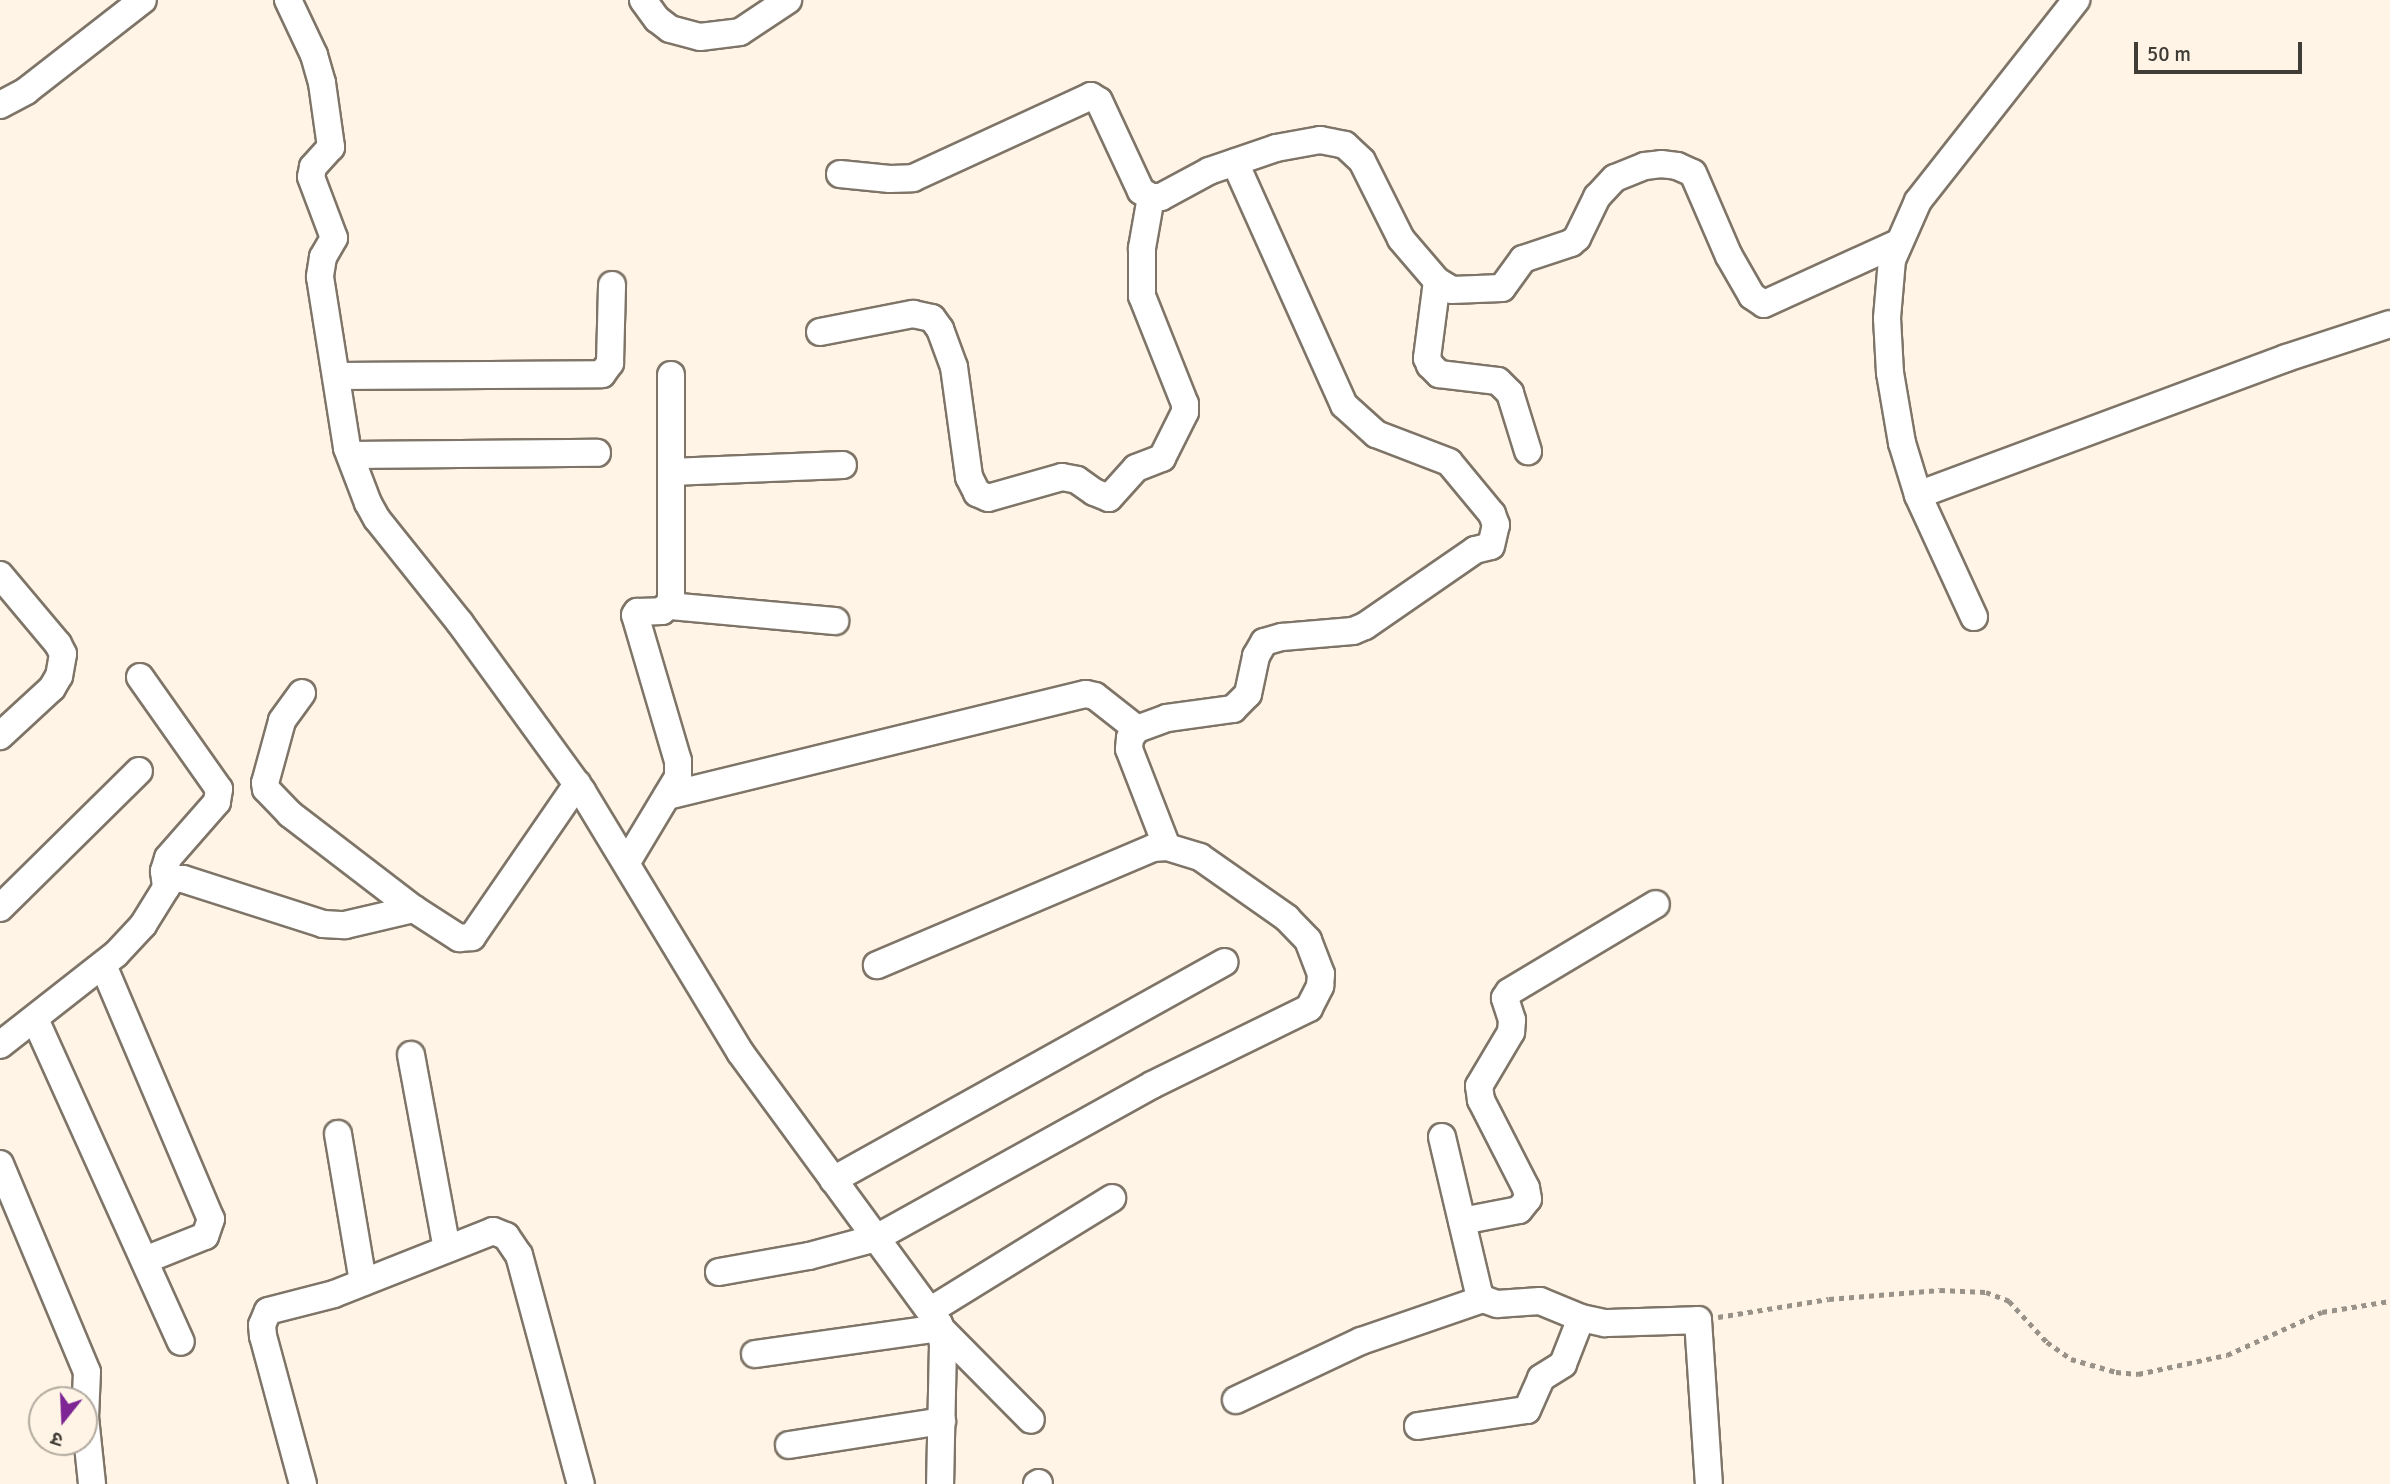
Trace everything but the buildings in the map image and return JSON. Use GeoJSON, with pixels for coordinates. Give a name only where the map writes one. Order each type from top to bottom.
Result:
{"type":"FeatureCollection","features":[{"type":"Feature","properties":{"kind":"street"},"geometry":{"type":"LineString","coordinates":[[0,105],[26,91],[143,0]]}},
{"type":"Feature","properties":{"kind":"street"},"geometry":{"type":"LineString","coordinates":[[288,0],[320,68],[331,142],[329,151],[313,167],[311,177],[334,238],[323,257],[320,277],[350,455],[377,519],[429,581],[576,784],[627,862],[721,1022],[778,1107],[935,1319],[1031,1420]]}},
{"type":"Feature","properties":{"kind":"street"},"geometry":{"type":"LineString","coordinates":[[643,0],[657,19],[670,29],[699,37],[740,32],[788,0]]}},
{"type":"Feature","properties":{"kind":"street"},"geometry":{"type":"LineString","coordinates":[[1974,617],[1919,495],[1902,443],[1890,373],[1887,318],[1892,260],[1918,201],[2076,0]]}},
{"type":"Feature","properties":{"kind":"street"},"geometry":{"type":"LineString","coordinates":[[840,174],[890,179],[913,178],[1091,96],[1099,101],[1142,191],[1151,197],[1161,197],[1236,162],[1276,148],[1320,139],[1345,145],[1362,161],[1401,239],[1437,281],[1452,290],[1502,288],[1523,259],[1571,243],[1577,237],[1597,197],[1615,178],[1645,166],[1661,164],[1677,166],[1693,173],[1729,256],[1752,296],[1765,304],[1898,243]]}},
{"type":"Feature","properties":{"kind":"street"},"geometry":{"type":"LineString","coordinates":[[1167,847],[1129,749],[1130,738],[1137,729],[1167,718],[1233,709],[1248,694],[1256,656],[1264,642],[1282,637],[1353,631],[1365,626],[1475,550],[1491,546],[1496,525],[1492,514],[1449,462],[1382,438],[1365,427],[1344,405],[1236,162]]}},
{"type":"Feature","properties":{"kind":"street"},"geometry":{"type":"LineString","coordinates":[[820,332],[913,314],[932,318],[940,329],[954,367],[969,477],[978,494],[988,498],[1062,477],[1077,480],[1094,492],[1109,498],[1136,468],[1162,458],[1185,412],[1142,296],[1142,248],[1151,197]]}},
{"type":"Feature","properties":{"kind":"street"},"geometry":{"type":"LineString","coordinates":[[1437,281],[1427,358],[1430,366],[1439,374],[1498,381],[1510,393],[1528,451]]}},
{"type":"Feature","properties":{"kind":"street"},"geometry":{"type":"LineString","coordinates":[[338,376],[602,374],[610,363],[612,285]]}},
{"type":"Feature","properties":{"kind":"street"},"geometry":{"type":"LineString","coordinates":[[1919,495],[2286,358],[2390,324]]}},
{"type":"Feature","properties":{"kind":"street"},"geometry":{"type":"LineString","coordinates":[[670,606],[671,375]]}},
{"type":"Feature","properties":{"kind":"street"},"geometry":{"type":"LineString","coordinates":[[350,455],[597,453]]}},
{"type":"Feature","properties":{"kind":"street"},"geometry":{"type":"LineString","coordinates":[[671,472],[843,465]]}},
{"type":"Feature","properties":{"kind":"street"},"geometry":{"type":"LineString","coordinates":[[0,575],[63,654],[59,676],[52,688],[0,736]]}},
{"type":"Feature","properties":{"kind":"street"},"geometry":{"type":"LineString","coordinates":[[627,862],[678,777],[678,761],[635,615],[637,612],[662,611],[670,606],[835,621]]}},
{"type":"Feature","properties":{"kind":"street"},"geometry":{"type":"LineString","coordinates":[[140,677],[219,789],[217,802],[168,858],[164,871],[166,888]]}},
{"type":"Feature","properties":{"kind":"street"},"geometry":{"type":"LineString","coordinates":[[302,693],[282,721],[265,783],[266,789],[290,814],[414,909],[459,938],[466,939],[478,932],[576,784]]}},
{"type":"Feature","properties":{"kind":"street"},"geometry":{"type":"LineString","coordinates":[[667,796],[1086,694],[1095,696],[1137,729]]}},
{"type":"Feature","properties":{"kind":"street"},"geometry":{"type":"LineString","coordinates":[[0,908],[139,771]]}},
{"type":"Feature","properties":{"kind":"street"},"geometry":{"type":"LineString","coordinates":[[719,1272],[809,1256],[877,1238],[1152,1084],[1309,1008],[1320,986],[1321,974],[1308,940],[1287,918],[1200,857],[1167,847],[1153,848],[877,965]]}},
{"type":"Feature","properties":{"kind":"street"},"geometry":{"type":"LineString","coordinates":[[0,1045],[103,965],[143,925],[166,888],[175,879],[183,879],[334,925],[414,909]]}},
{"type":"Feature","properties":{"kind":"street"},"geometry":{"type":"LineString","coordinates":[[1462,1221],[1520,1210],[1528,1199],[1526,1188],[1481,1100],[1479,1086],[1511,1032],[1512,1020],[1506,998],[1509,992],[1656,904]]}},
{"type":"Feature","properties":{"kind":"street"},"geometry":{"type":"LineString","coordinates":[[833,1180],[1224,962]]}},
{"type":"Feature","properties":{"kind":"street"},"geometry":{"type":"LineString","coordinates":[[103,965],[211,1219],[205,1236],[145,1260]]}},
{"type":"Feature","properties":{"kind":"street"},"geometry":{"type":"LineString","coordinates":[[34,1019],[181,1342]]}},
{"type":"Feature","properties":{"kind":"street"},"geometry":{"type":"LineString","coordinates":[[411,1055],[447,1249]]}},
{"type":"Feature","properties":{"kind":"street"},"geometry":{"type":"LineString","coordinates":[[338,1134],[363,1282]]}},
{"type":"Feature","properties":{"kind":"street"},"geometry":{"type":"LineString","coordinates":[[1442,1137],[1479,1294],[1483,1299],[1497,1304],[1540,1301],[1581,1318],[1605,1323],[1698,1321],[1709,1484]]}},
{"type":"Feature","properties":{"kind":"street"},"geometry":{"type":"LineString","coordinates":[[0,1164],[87,1372],[85,1417],[92,1484]]}},
{"type":"Feature","properties":{"kind":"street"},"geometry":{"type":"LineString","coordinates":[[755,1354],[935,1319],[1112,1198]]}},
{"type":"Feature","properties":{"kind":"street"},"geometry":{"type":"LineString","coordinates":[[303,1484],[262,1325],[268,1311],[334,1294],[493,1231],[506,1236],[515,1246],[581,1484]]}},
{"type":"Feature","properties":{"kind":"street"},"geometry":{"type":"LineString","coordinates":[[1236,1400],[1361,1341],[1483,1299]]}},
{"type":"Feature","properties":{"kind":"street"},"geometry":{"type":"LineString","coordinates":[[1418,1426],[1527,1410],[1541,1378],[1563,1364],[1581,1318]]}},
{"type":"Feature","properties":{"kind":"street"},"geometry":{"type":"LineString","coordinates":[[935,1319],[943,1344],[940,1484]]}},
{"type":"Feature","properties":{"kind":"street"},"geometry":{"type":"LineString","coordinates":[[789,1445],[942,1421]]}},
{"type":"Feature","properties":{"kind":"path"},"geometry":{"type":"LineString","coordinates":[[1698,1321],[1829,1299],[1940,1290],[1986,1292],[2009,1301],[2047,1342],[2071,1359],[2116,1372],[2138,1374],[2227,1355],[2322,1312],[2390,1301]]}}]}
